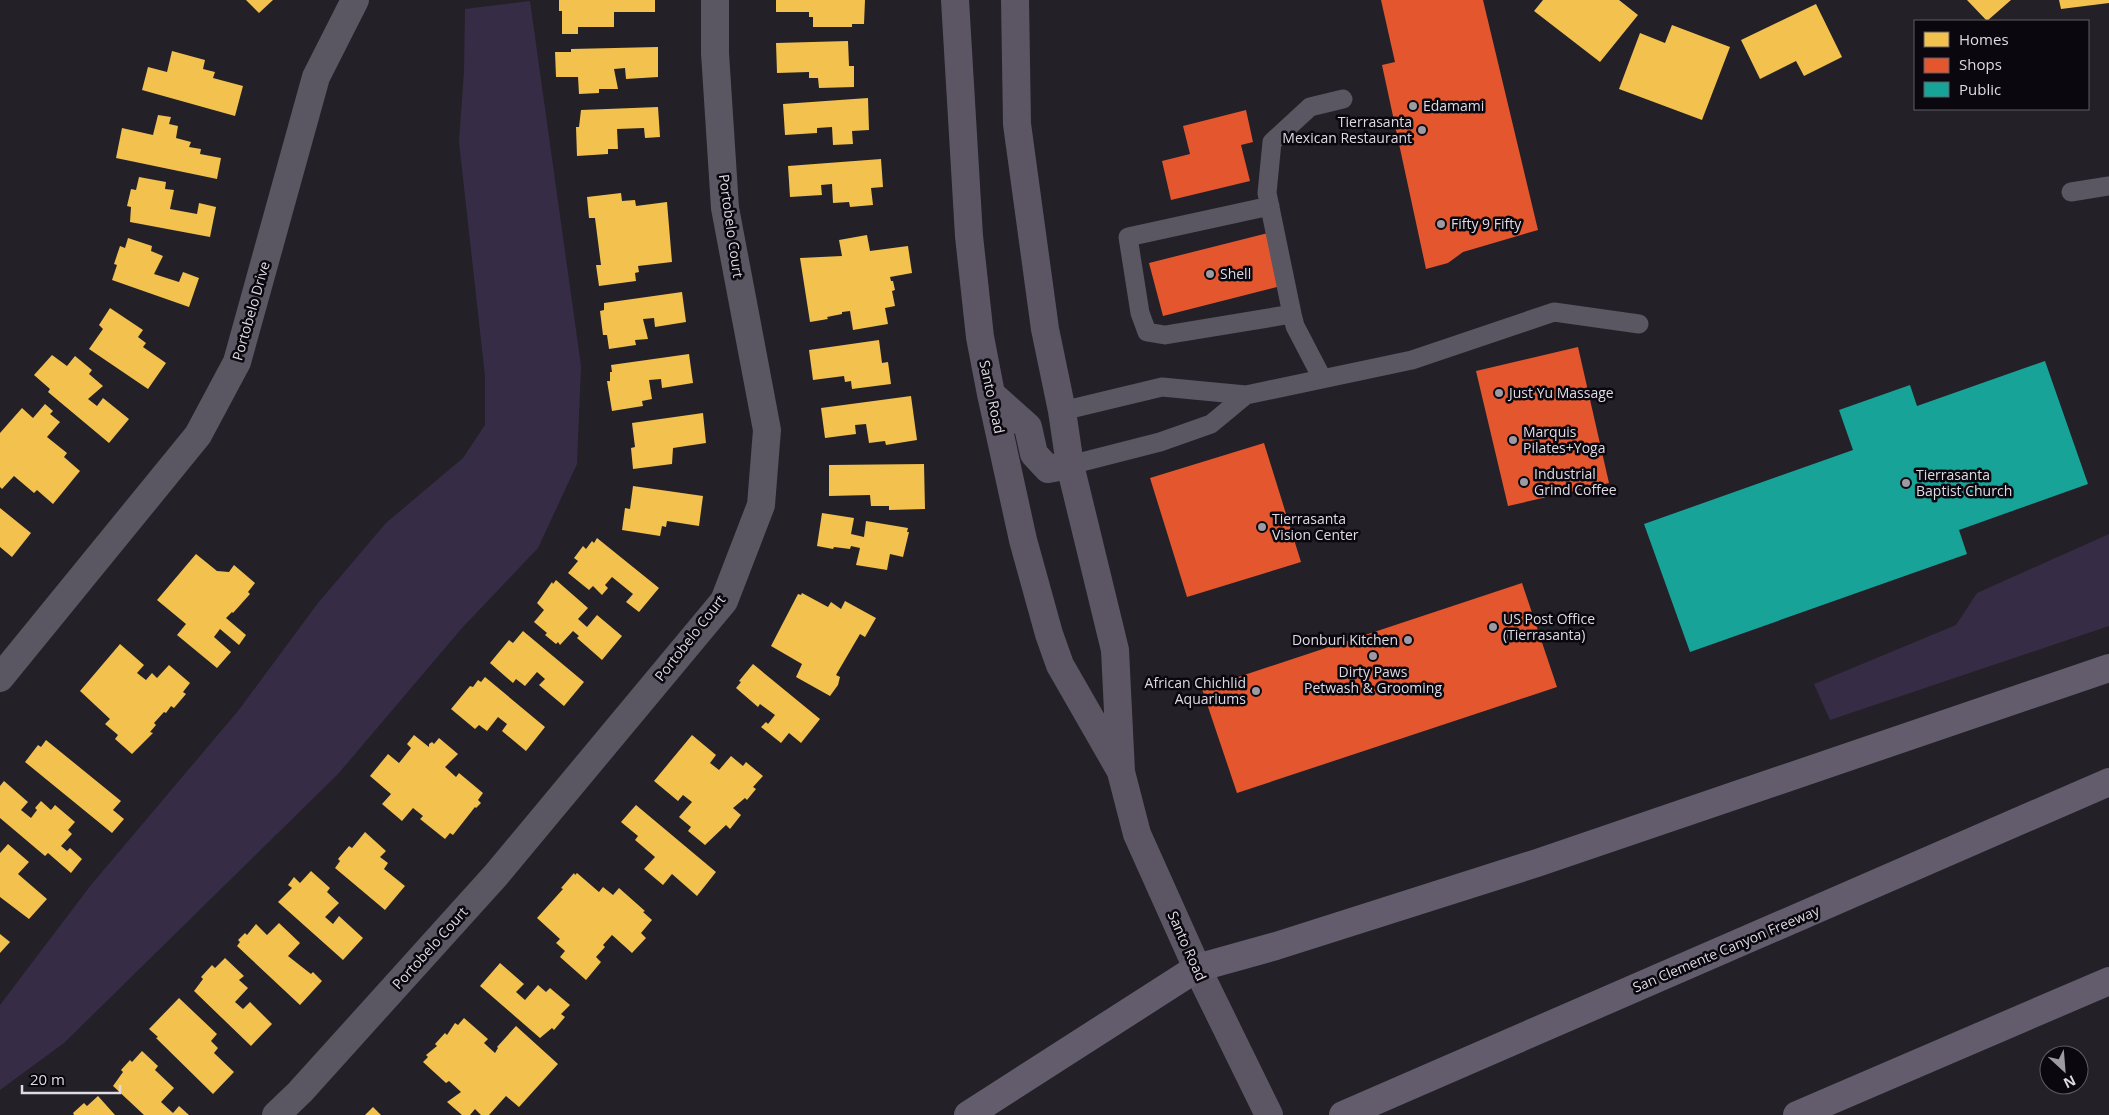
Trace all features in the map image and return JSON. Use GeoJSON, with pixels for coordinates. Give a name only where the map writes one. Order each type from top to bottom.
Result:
{"type":"FeatureCollection","features":[{"type":"Feature","properties":{"kind":"highway"},"geometry":{"type":"LineString","coordinates":[[968,1115],[1197,968],[1269,949],[1537,863],[2109,668]]}},
{"type":"Feature","properties":{"kind":"highway","name":"San Clemente Canyon Freeway"},"geometry":{"type":"LineString","coordinates":[[1343,1115],[2109,782]]}},
{"type":"Feature","properties":{"kind":"highway"},"geometry":{"type":"LineString","coordinates":[[1797,1115],[2109,981]]}},
{"type":"Feature","properties":{"kind":"main road","name":"Santo Road"},"geometry":{"type":"LineString","coordinates":[[955,0],[969,236],[980,337],[991,394],[1023,540],[1049,634],[1060,665],[1121,772]]}},
{"type":"Feature","properties":{"kind":"main road","name":"Santo Road"},"geometry":{"type":"LineString","coordinates":[[1015,0],[1016,124],[1045,328],[1062,411],[1070,465],[1115,650],[1121,772],[1137,834],[1197,968],[1269,1115]]}},
{"type":"Feature","properties":{"kind":"main road"},"geometry":{"type":"LineString","coordinates":[[991,394],[1028,427],[1034,454],[1048,469],[1070,465]]}},
{"type":"Feature","properties":{"kind":"street","name":"Portobelo Drive"},"geometry":{"type":"LineString","coordinates":[[3,670],[198,434],[237,362],[316,77],[354,0]]}},
{"type":"Feature","properties":{"kind":"street","name":"Portobelo Court"},"geometry":{"type":"LineString","coordinates":[[276,1115],[300,1092],[496,874],[724,601],[761,505],[767,430],[725,208],[715,53],[715,0]]}},
{"type":"Feature","properties":{"kind":"lane"},"geometry":{"type":"LineString","coordinates":[[1322,378],[1295,326],[1267,194],[1272,142],[1310,107],[1343,99]]}},
{"type":"Feature","properties":{"kind":"lane"},"geometry":{"type":"LineString","coordinates":[[2071,192],[2109,186]]}},
{"type":"Feature","properties":{"kind":"lane"},"geometry":{"type":"LineString","coordinates":[[1270,206],[1128,238],[1140,313],[1147,332],[1165,335],[1292,314]]}},
{"type":"Feature","properties":{"kind":"lane"},"geometry":{"type":"LineString","coordinates":[[1062,411],[1162,388],[1246,395],[1412,360],[1554,312],[1639,324]]}},
{"type":"Feature","properties":{"kind":"lane"},"geometry":{"type":"LineString","coordinates":[[1070,465],[1160,442],[1211,424],[1246,395]]}},
{"type":"Feature","properties":{"kind":"shaded area"},"geometry":{"type":"Polygon","coordinates":[[[530,1],[581,366],[577,464],[538,548],[462,628],[338,774],[64,1043],[0,1090],[0,1005],[91,885],[238,711],[318,603],[386,523],[463,458],[485,425],[485,376],[459,142],[464,72],[465,9],[530,1]]]}},
{"type":"Feature","properties":{"kind":"shaded area"},"geometry":{"type":"Polygon","coordinates":[[[2109,534],[2109,626],[1830,720],[1814,684],[1956,625],[1977,593],[2109,534]]]}},
{"type":"Feature","properties":{"kind":"building: Homes"},"geometry":{"type":"Polygon","coordinates":[[[246,0],[273,0],[259,13],[246,0]]]}},
{"type":"Feature","properties":{"kind":"building: Homes"},"geometry":{"type":"Polygon","coordinates":[[[559,0],[655,0],[655,12],[614,12],[614,27],[578,27],[578,34],[562,34],[562,11],[559,11],[559,0]]]}},
{"type":"Feature","properties":{"kind":"building: Homes"},"geometry":{"type":"Polygon","coordinates":[[[776,0],[865,0],[864,24],[852,24],[852,27],[813,27],[813,17],[809,17],[809,12],[776,12],[776,0]]]}},
{"type":"Feature","properties":{"kind":"building: Homes"},"geometry":{"type":"Polygon","coordinates":[[[1543,0],[1619,0],[1638,15],[1600,62],[1534,11],[1543,0]]]}},
{"type":"Feature","properties":{"kind":"building: Homes"},"geometry":{"type":"Polygon","coordinates":[[[1967,0],[2011,0],[1988,20],[1967,0]]]}},
{"type":"Feature","properties":{"kind":"building: Homes"},"geometry":{"type":"Polygon","coordinates":[[[2059,0],[2109,0],[2109,3],[2061,9],[2059,0]]]}},
{"type":"Feature","properties":{"kind":"building: Homes"},"geometry":{"type":"Polygon","coordinates":[[[1816,4],[1842,57],[1804,76],[1796,61],[1760,79],[1741,40],[1816,4]]]}},
{"type":"Feature","properties":{"kind":"building: Homes"},"geometry":{"type":"Polygon","coordinates":[[[1672,25],[1730,47],[1702,120],[1619,89],[1640,33],[1665,43],[1672,25]]]}},
{"type":"Feature","properties":{"kind":"building: Homes"},"geometry":{"type":"Polygon","coordinates":[[[848,41],[849,66],[854,66],[854,87],[819,88],[818,78],[809,78],[809,72],[777,73],[776,43],[848,41]]]}},
{"type":"Feature","properties":{"kind":"building: Homes"},"geometry":{"type":"Polygon","coordinates":[[[658,47],[658,77],[626,79],[625,68],[614,69],[618,89],[599,89],[599,93],[579,94],[578,77],[556,77],[555,52],[571,52],[571,49],[658,47]]]}},
{"type":"Feature","properties":{"kind":"building: Homes"},"geometry":{"type":"Polygon","coordinates":[[[172,51],[205,60],[203,69],[215,72],[213,78],[243,86],[235,116],[142,90],[148,67],[167,72],[172,51]]]}},
{"type":"Feature","properties":{"kind":"building: Homes"},"geometry":{"type":"Polygon","coordinates":[[[868,98],[869,130],[852,131],[853,144],[833,145],[832,127],[817,128],[817,133],[785,135],[783,104],[868,98]]]}},
{"type":"Feature","properties":{"kind":"building: Homes"},"geometry":{"type":"Polygon","coordinates":[[[658,107],[660,137],[645,138],[644,128],[617,129],[618,149],[608,149],[608,154],[577,156],[576,127],[579,127],[581,110],[658,107]]]}},
{"type":"Feature","properties":{"kind":"building: Homes"},"geometry":{"type":"Polygon","coordinates":[[[158,115],[171,117],[169,124],[178,126],[176,138],[191,142],[189,147],[201,149],[200,154],[221,158],[217,179],[116,158],[122,128],[153,135],[158,115]]]}},
{"type":"Feature","properties":{"kind":"building: Homes"},"geometry":{"type":"Polygon","coordinates":[[[881,159],[883,187],[871,188],[873,205],[850,207],[849,202],[833,203],[832,184],[821,185],[822,195],[790,197],[788,166],[881,159]]]}},
{"type":"Feature","properties":{"kind":"building: Homes"},"geometry":{"type":"Polygon","coordinates":[[[139,177],[166,182],[165,189],[174,190],[170,209],[197,214],[199,203],[216,207],[210,237],[130,222],[131,207],[127,206],[131,189],[136,190],[139,177]]]}},
{"type":"Feature","properties":{"kind":"building: Homes"},"geometry":{"type":"Polygon","coordinates":[[[621,193],[622,201],[635,200],[636,206],[667,202],[672,262],[638,266],[639,272],[635,273],[636,281],[599,286],[596,265],[601,265],[595,218],[589,218],[587,197],[621,193]]]}},
{"type":"Feature","properties":{"kind":"building: Homes"},"geometry":{"type":"Polygon","coordinates":[[[867,235],[870,251],[908,246],[912,273],[890,277],[895,290],[892,291],[895,306],[885,308],[888,324],[853,330],[850,311],[827,317],[828,319],[810,322],[800,258],[842,256],[839,240],[867,235]]]}},
{"type":"Feature","properties":{"kind":"building: Homes"},"geometry":{"type":"Polygon","coordinates":[[[128,238],[152,246],[151,251],[163,256],[154,274],[179,282],[183,272],[199,278],[189,307],[112,280],[117,265],[114,264],[120,246],[125,248],[128,238]]]}},
{"type":"Feature","properties":{"kind":"building: Homes"},"geometry":{"type":"Polygon","coordinates":[[[682,292],[686,322],[655,327],[654,318],[643,319],[648,339],[635,340],[636,345],[609,349],[607,335],[603,335],[600,311],[604,310],[604,303],[682,292]]]}},
{"type":"Feature","properties":{"kind":"building: Homes"},"geometry":{"type":"Polygon","coordinates":[[[110,308],[143,330],[138,337],[146,343],[143,347],[166,363],[148,389],[89,349],[103,329],[99,325],[110,308]]]}},
{"type":"Feature","properties":{"kind":"building: Homes"},"geometry":{"type":"Polygon","coordinates":[[[879,340],[882,363],[888,362],[891,384],[852,389],[851,381],[845,382],[844,376],[813,380],[809,350],[879,340]]]}},
{"type":"Feature","properties":{"kind":"building: Homes"},"geometry":{"type":"Polygon","coordinates":[[[689,354],[693,383],[662,388],[661,379],[649,380],[652,399],[642,401],[643,406],[612,411],[607,381],[610,381],[611,365],[689,354]]]}},
{"type":"Feature","properties":{"kind":"building: Homes"},"geometry":{"type":"Polygon","coordinates":[[[52,355],[67,366],[75,356],[92,370],[89,374],[103,386],[88,399],[97,406],[103,398],[129,419],[109,443],[48,392],[50,389],[34,375],[52,355]]]}},
{"type":"Feature","properties":{"kind":"building: Homes"},"geometry":{"type":"Polygon","coordinates":[[[911,396],[917,440],[886,445],[885,441],[869,443],[866,424],[855,425],[856,434],[825,438],[821,408],[911,396]]]}},
{"type":"Feature","properties":{"kind":"building: Homes"},"geometry":{"type":"Polygon","coordinates":[[[45,404],[53,411],[50,414],[60,422],[47,437],[67,453],[64,457],[80,471],[53,504],[37,490],[34,493],[14,476],[2,489],[0,487],[0,433],[22,408],[33,418],[45,404]]]}},
{"type":"Feature","properties":{"kind":"building: Homes"},"geometry":{"type":"Polygon","coordinates":[[[703,413],[706,443],[673,448],[672,464],[633,469],[631,448],[635,447],[632,423],[703,413]]]}},
{"type":"Feature","properties":{"kind":"building: Homes"},"geometry":{"type":"Polygon","coordinates":[[[924,464],[925,509],[889,510],[889,506],[871,506],[870,495],[829,496],[829,465],[924,464]]]}},
{"type":"Feature","properties":{"kind":"building: Homes"},"geometry":{"type":"Polygon","coordinates":[[[633,486],[703,496],[699,526],[667,521],[666,527],[662,526],[660,536],[622,530],[625,508],[630,509],[633,486]]]}},
{"type":"Feature","properties":{"kind":"building: Homes"},"geometry":{"type":"Polygon","coordinates":[[[0,508],[31,533],[12,557],[0,547],[0,508]]]}},
{"type":"Feature","properties":{"kind":"building: Homes"},"geometry":{"type":"Polygon","coordinates":[[[822,513],[854,518],[851,534],[864,537],[866,521],[908,528],[907,532],[909,532],[903,557],[890,554],[887,570],[856,565],[860,548],[851,546],[850,549],[834,547],[833,549],[817,546],[822,513]]]}},
{"type":"Feature","properties":{"kind":"building: Homes"},"geometry":{"type":"Polygon","coordinates":[[[597,538],[659,588],[639,612],[626,602],[633,594],[612,577],[605,585],[608,588],[602,595],[593,586],[589,590],[568,573],[578,561],[574,558],[583,546],[586,549],[597,538]]]}},
{"type":"Feature","properties":{"kind":"building: Homes"},"geometry":{"type":"Polygon","coordinates":[[[196,554],[217,571],[229,572],[234,565],[255,583],[248,592],[250,594],[226,618],[246,635],[239,645],[220,629],[214,637],[231,652],[217,668],[177,635],[186,624],[157,600],[196,554]]]}},
{"type":"Feature","properties":{"kind":"building: Homes"},"geometry":{"type":"Polygon","coordinates":[[[556,580],[588,608],[578,619],[587,627],[597,615],[622,636],[602,660],[577,638],[579,636],[573,631],[560,645],[545,635],[547,633],[534,622],[544,610],[537,603],[552,582],[553,584],[556,580]]]}},
{"type":"Feature","properties":{"kind":"building: Homes"},"geometry":{"type":"Polygon","coordinates":[[[802,593],[828,607],[831,602],[841,609],[845,601],[876,618],[865,637],[860,634],[836,675],[840,677],[838,685],[830,696],[796,677],[802,664],[771,646],[798,594],[801,595],[802,593]]]}},
{"type":"Feature","properties":{"kind":"building: Homes"},"geometry":{"type":"Polygon","coordinates":[[[523,631],[584,682],[564,706],[539,685],[545,679],[537,672],[525,686],[516,679],[513,683],[490,663],[509,640],[513,643],[523,631]]]}},
{"type":"Feature","properties":{"kind":"building: Homes"},"geometry":{"type":"Polygon","coordinates":[[[120,644],[144,665],[137,673],[146,680],[152,673],[157,678],[169,665],[190,683],[183,692],[186,694],[174,708],[171,706],[154,723],[156,725],[150,732],[153,733],[132,754],[115,739],[118,735],[105,724],[110,719],[80,691],[120,644]]]}},
{"type":"Feature","properties":{"kind":"building: Homes"},"geometry":{"type":"Polygon","coordinates":[[[753,664],[820,719],[801,743],[789,733],[781,743],[761,727],[766,722],[768,724],[775,715],[760,704],[758,707],[736,688],[741,682],[739,681],[753,664]]]}},
{"type":"Feature","properties":{"kind":"building: Homes"},"geometry":{"type":"Polygon","coordinates":[[[485,677],[545,727],[526,751],[502,731],[507,724],[498,717],[487,731],[479,725],[475,729],[451,709],[470,686],[473,687],[478,680],[481,682],[485,677]]]}},
{"type":"Feature","properties":{"kind":"building: Homes"},"geometry":{"type":"Polygon","coordinates":[[[414,735],[429,747],[429,744],[432,742],[434,744],[439,738],[458,754],[445,767],[456,777],[459,773],[483,793],[478,800],[481,803],[475,807],[453,835],[450,833],[445,839],[420,819],[423,816],[413,808],[402,821],[382,804],[391,794],[370,776],[388,754],[399,763],[411,748],[407,744],[414,735]]]}},
{"type":"Feature","properties":{"kind":"building: Homes"},"geometry":{"type":"Polygon","coordinates":[[[692,735],[716,755],[710,763],[719,770],[731,756],[743,766],[746,762],[763,776],[753,787],[756,789],[747,800],[745,798],[733,808],[741,815],[730,829],[726,825],[705,845],[688,831],[691,827],[679,817],[692,802],[683,795],[678,801],[654,781],[692,735]]]}},
{"type":"Feature","properties":{"kind":"building: Homes"},"geometry":{"type":"Polygon","coordinates":[[[46,740],[121,801],[113,810],[124,819],[112,833],[25,762],[38,745],[41,747],[46,740]]]}},
{"type":"Feature","properties":{"kind":"building: Homes"},"geometry":{"type":"Polygon","coordinates":[[[4,781],[28,802],[21,810],[31,818],[37,810],[35,808],[41,801],[51,810],[55,805],[75,822],[68,830],[72,834],[61,846],[67,851],[70,848],[82,859],[71,873],[48,853],[45,856],[0,818],[0,786],[4,781]]]}},
{"type":"Feature","properties":{"kind":"building: Homes"},"geometry":{"type":"Polygon","coordinates":[[[636,805],[716,872],[697,896],[672,874],[663,885],[644,869],[655,857],[635,840],[638,836],[621,822],[636,805]]]}},
{"type":"Feature","properties":{"kind":"building: Homes"},"geometry":{"type":"Polygon","coordinates":[[[365,832],[386,851],[380,857],[388,863],[384,869],[405,886],[385,910],[335,868],[340,861],[338,859],[349,846],[352,848],[365,832]]]}},
{"type":"Feature","properties":{"kind":"building: Homes"},"geometry":{"type":"Polygon","coordinates":[[[8,844],[29,862],[18,874],[47,899],[29,919],[0,897],[0,853],[8,844]]]}},
{"type":"Feature","properties":{"kind":"building: Homes"},"geometry":{"type":"Polygon","coordinates":[[[311,871],[330,888],[327,892],[339,903],[325,917],[333,924],[339,916],[363,938],[343,960],[278,902],[292,888],[288,885],[294,877],[300,883],[311,871]]]}},
{"type":"Feature","properties":{"kind":"building: Homes"},"geometry":{"type":"Polygon","coordinates":[[[574,873],[575,875],[577,873],[599,892],[603,887],[613,895],[619,888],[645,911],[643,912],[652,920],[641,933],[646,938],[632,953],[612,935],[596,957],[601,962],[586,980],[560,957],[565,951],[556,943],[560,939],[537,918],[563,889],[561,888],[574,873]]]}},
{"type":"Feature","properties":{"kind":"building: Homes"},"geometry":{"type":"Polygon","coordinates":[[[279,923],[300,943],[288,956],[311,974],[313,972],[322,981],[300,1005],[237,946],[240,942],[238,940],[245,933],[247,935],[256,924],[267,935],[279,923]]]}},
{"type":"Feature","properties":{"kind":"building: Homes"},"geometry":{"type":"Polygon","coordinates":[[[0,934],[10,942],[0,953],[0,934]]]}},
{"type":"Feature","properties":{"kind":"building: Homes"},"geometry":{"type":"Polygon","coordinates":[[[225,958],[244,976],[239,980],[248,988],[235,1002],[243,1009],[250,1002],[272,1024],[251,1046],[194,991],[203,979],[201,977],[212,965],[215,968],[225,958]]]}},
{"type":"Feature","properties":{"kind":"building: Homes"},"geometry":{"type":"Polygon","coordinates":[[[500,963],[524,984],[516,992],[525,1000],[538,985],[546,992],[550,988],[570,1005],[561,1014],[565,1017],[554,1030],[552,1028],[540,1038],[480,986],[500,963]]]}},
{"type":"Feature","properties":{"kind":"building: Homes"},"geometry":{"type":"Polygon","coordinates":[[[179,998],[217,1034],[211,1041],[218,1048],[214,1053],[234,1072],[213,1094],[149,1029],[179,998]]]}},
{"type":"Feature","properties":{"kind":"building: Homes"},"geometry":{"type":"Polygon","coordinates":[[[464,1018],[488,1039],[484,1043],[495,1053],[497,1047],[516,1026],[558,1064],[519,1107],[506,1096],[489,1115],[481,1115],[475,1109],[470,1115],[462,1115],[447,1102],[461,1092],[449,1081],[446,1083],[423,1062],[428,1057],[426,1055],[437,1046],[435,1044],[445,1033],[447,1035],[455,1023],[458,1025],[464,1018]]]}},
{"type":"Feature","properties":{"kind":"building: Homes"},"geometry":{"type":"Polygon","coordinates":[[[142,1051],[158,1066],[155,1070],[174,1088],[161,1102],[173,1113],[179,1106],[189,1115],[144,1115],[113,1086],[123,1072],[121,1070],[142,1051]]]}},
{"type":"Feature","properties":{"kind":"building: Homes"},"geometry":{"type":"Polygon","coordinates":[[[98,1096],[115,1115],[74,1115],[73,1113],[84,1103],[87,1106],[98,1096]]]}},
{"type":"Feature","properties":{"kind":"building: Homes"},"geometry":{"type":"Polygon","coordinates":[[[373,1107],[381,1115],[365,1115],[373,1107]]]}},
{"type":"Feature","properties":{"kind":"building: Shops"},"geometry":{"type":"Polygon","coordinates":[[[1381,0],[1483,0],[1538,230],[1463,252],[1448,263],[1426,269],[1382,65],[1395,62],[1381,0]]]}},
{"type":"Feature","properties":{"kind":"building: Shops"},"geometry":{"type":"Polygon","coordinates":[[[1246,110],[1253,142],[1241,145],[1250,181],[1171,200],[1162,161],[1190,154],[1183,126],[1246,110]]]}},
{"type":"Feature","properties":{"kind":"building: Shops"},"geometry":{"type":"Polygon","coordinates":[[[1268,233],[1281,286],[1163,316],[1149,263],[1268,233]]]}},
{"type":"Feature","properties":{"kind":"building: Shops"},"geometry":{"type":"Polygon","coordinates":[[[1578,347],[1609,483],[1508,506],[1476,371],[1578,347]]]}},
{"type":"Feature","properties":{"kind":"building: Shops"},"geometry":{"type":"Polygon","coordinates":[[[1264,443],[1301,562],[1187,597],[1150,478],[1264,443]]]}},
{"type":"Feature","properties":{"kind":"building: Shops"},"geometry":{"type":"Polygon","coordinates":[[[1522,583],[1557,687],[1237,793],[1202,689],[1522,583]]]}},
{"type":"Feature","properties":{"kind":"building: Public"},"geometry":{"type":"Polygon","coordinates":[[[2045,361],[2088,484],[1959,530],[1967,554],[1690,652],[1644,524],[1853,450],[1839,410],[1910,385],[1917,406],[2045,361]]]}},
{"type":"Feature","properties":{"kind":"place","name":"Edamami"},"geometry":{"type":"Point","coordinates":[1413,106]}},
{"type":"Feature","properties":{"kind":"place","name":"Tierrasanta Mexican Restaurant"},"geometry":{"type":"Point","coordinates":[1422,130]}},
{"type":"Feature","properties":{"kind":"place","name":"Fifty 9 Fifty"},"geometry":{"type":"Point","coordinates":[1441,224]}},
{"type":"Feature","properties":{"kind":"place","name":"Shell"},"geometry":{"type":"Point","coordinates":[1210,274]}},
{"type":"Feature","properties":{"kind":"place","name":"Just Yu Massage"},"geometry":{"type":"Point","coordinates":[1499,393]}},
{"type":"Feature","properties":{"kind":"place","name":"Marquis Pilates+Yoga"},"geometry":{"type":"Point","coordinates":[1513,440]}},
{"type":"Feature","properties":{"kind":"place","name":"Industrial Grind Coffee"},"geometry":{"type":"Point","coordinates":[1524,482]}},
{"type":"Feature","properties":{"kind":"place","name":"Tierrasanta Baptist Church"},"geometry":{"type":"Point","coordinates":[1906,483]}},
{"type":"Feature","properties":{"kind":"place","name":"Tierrasanta Vision Center"},"geometry":{"type":"Point","coordinates":[1262,527]}},
{"type":"Feature","properties":{"kind":"place","name":"US Post Office (Tierrasanta)"},"geometry":{"type":"Point","coordinates":[1493,627]}},
{"type":"Feature","properties":{"kind":"place","name":"Donburi Kitchen"},"geometry":{"type":"Point","coordinates":[1408,640]}},
{"type":"Feature","properties":{"kind":"place","name":"Dirty Paws Petwash & Grooming"},"geometry":{"type":"Point","coordinates":[1373,656]}},
{"type":"Feature","properties":{"kind":"place","name":"African Chichlid Aquariums"},"geometry":{"type":"Point","coordinates":[1256,691]}}]}
